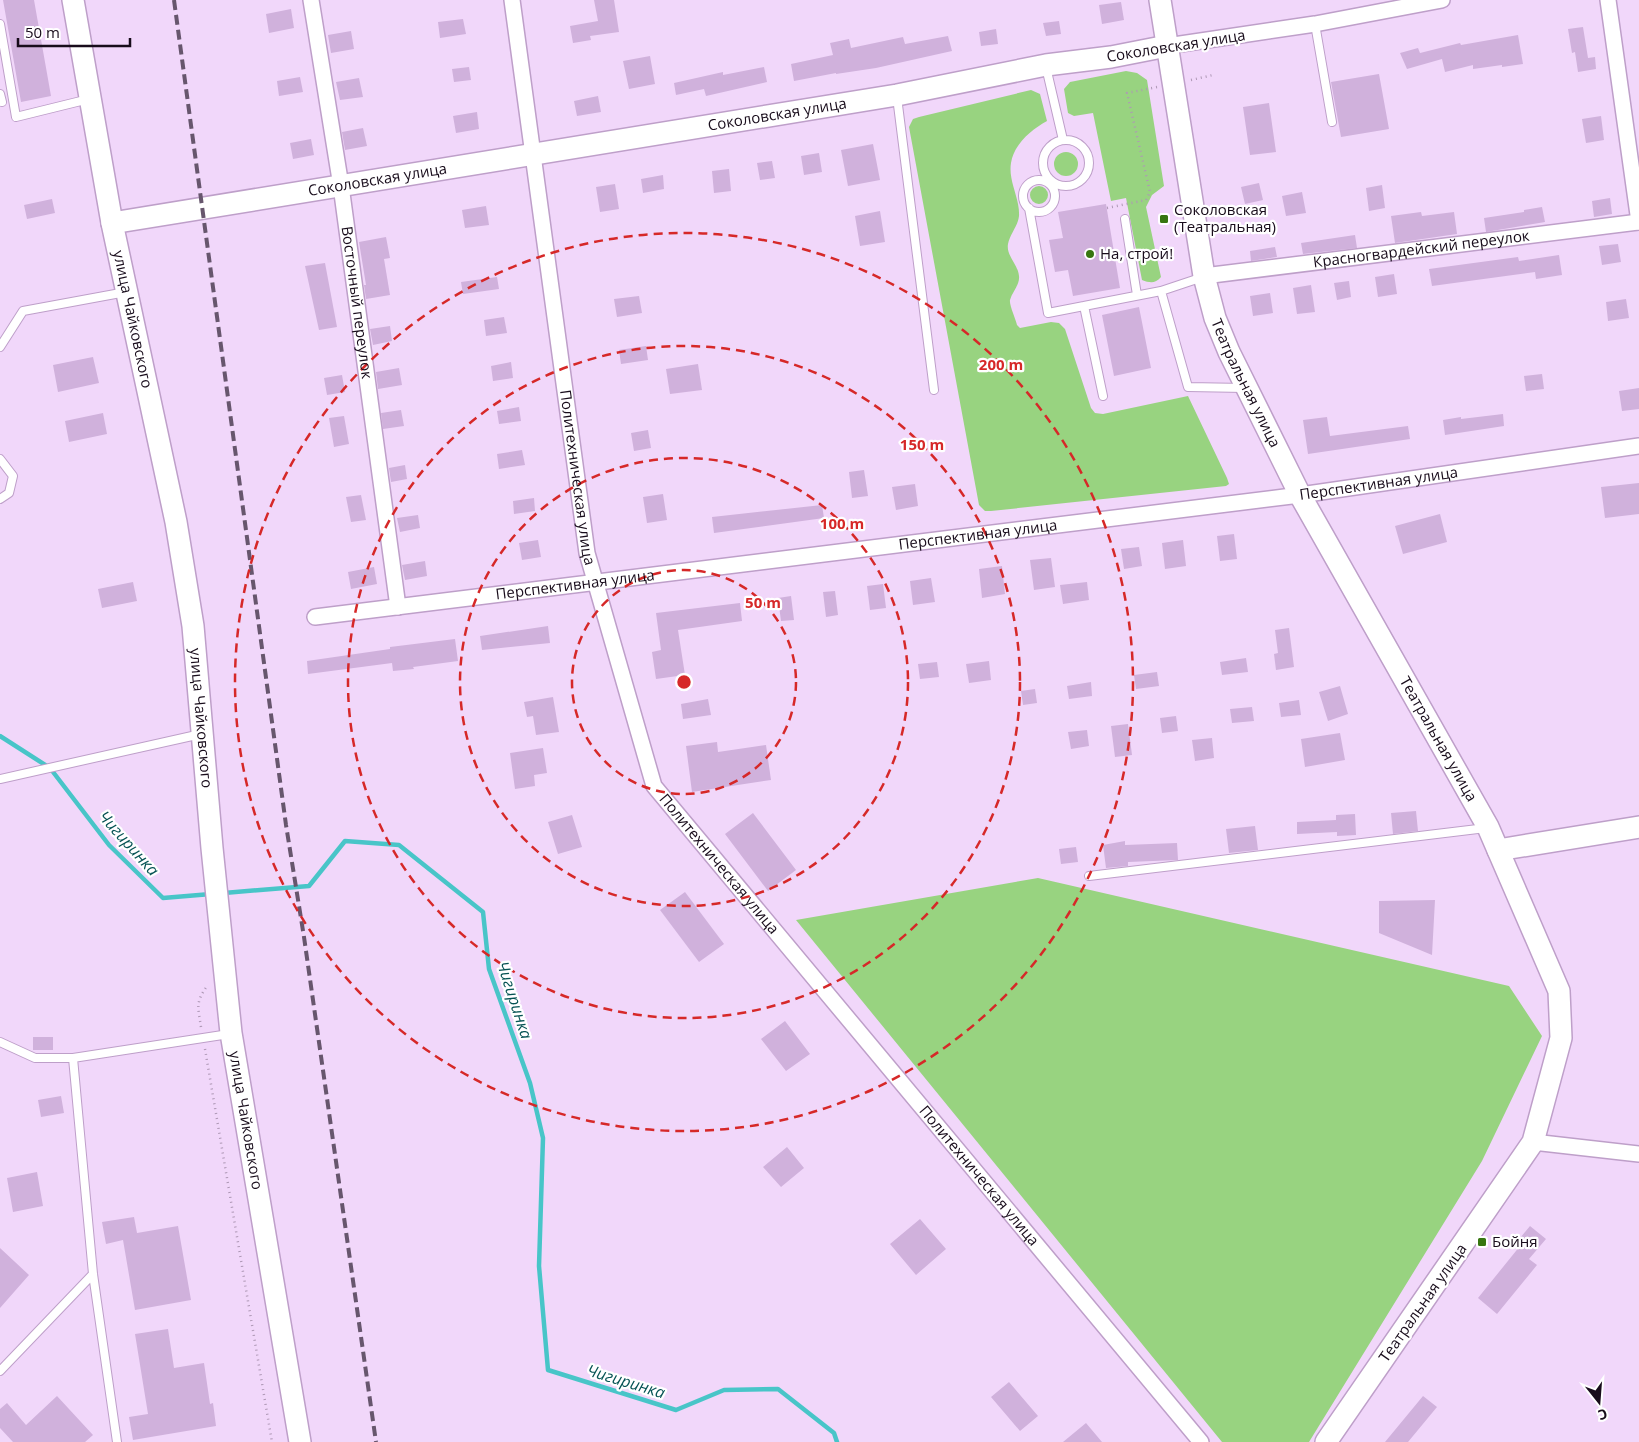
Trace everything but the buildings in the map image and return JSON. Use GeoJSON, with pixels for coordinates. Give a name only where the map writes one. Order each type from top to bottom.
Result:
{"type":"FeatureCollection","features":[{"type":"Feature","properties":{"kind":"street","name":"улица Чайковского"},"geometry":{"type":"LineString","coordinates":[[73,0],[112,223],[176,522],[193,626],[201,734],[231,1034],[300,1442]]}},
{"type":"Feature","properties":{"kind":"street","name":"Восточный переулок"},"geometry":{"type":"LineString","coordinates":[[311,0],[341,186],[398,606]]}},
{"type":"Feature","properties":{"kind":"street","name":"Политехническая улица"},"geometry":{"type":"LineString","coordinates":[[512,0],[587,553],[654,786],[1201,1442]]}},
{"type":"Feature","properties":{"kind":"street","name":"Театральная улица"},"geometry":{"type":"LineString","coordinates":[[1160,0],[1204,276],[1214,318],[1300,495],[1488,828],[1559,991],[1562,1038],[1533,1142],[1326,1442]]}},
{"type":"Feature","properties":{"kind":"street","name":"Соколовская улица"},"geometry":{"type":"LineString","coordinates":[[112,223],[896,95],[1046,65],[1111,57],[1167,46],[1315,24],[1442,0]]}},
{"type":"Feature","properties":{"kind":"street"},"geometry":{"type":"LineString","coordinates":[[1608,0],[1639,222]]}},
{"type":"Feature","properties":{"kind":"street","name":"Красногвардейский переулок"},"geometry":{"type":"LineString","coordinates":[[1204,276],[1639,222]]}},
{"type":"Feature","properties":{"kind":"street","name":"Перспективная улица"},"geometry":{"type":"LineString","coordinates":[[315,617],[1300,495],[1639,446]]}},
{"type":"Feature","properties":{"kind":"street"},"geometry":{"type":"LineString","coordinates":[[1498,850],[1639,827]]}},
{"type":"Feature","properties":{"kind":"street"},"geometry":{"type":"LineString","coordinates":[[1533,1142],[1639,1154]]}},
{"type":"Feature","properties":{"kind":"lane"},"geometry":{"type":"LineString","coordinates":[[0,24],[16,117],[90,98]]}},
{"type":"Feature","properties":{"kind":"lane"},"geometry":{"type":"LineString","coordinates":[[1315,24],[1332,122]]}},
{"type":"Feature","properties":{"kind":"lane"},"geometry":{"type":"LineString","coordinates":[[1046,65],[1063,140]]}},
{"type":"Feature","properties":{"kind":"lane"},"geometry":{"type":"LineString","coordinates":[[896,95],[934,390]]}},
{"type":"Feature","properties":{"kind":"lane"},"geometry":{"type":"LineString","coordinates":[[1063,140],[1078,143],[1086,151],[1089,158],[1089,166],[1084,177],[1071,185],[1060,185],[1051,180],[1044,167],[1044,160],[1052,144],[1063,140]]}},
{"type":"Feature","properties":{"kind":"lane"},"geometry":{"type":"LineString","coordinates":[[1044,167],[1027,185],[1023,195],[1029,208],[1048,313],[1161,290],[1204,276]]}},
{"type":"Feature","properties":{"kind":"lane"},"geometry":{"type":"LineString","coordinates":[[1029,208],[1039,212],[1044,211],[1052,204],[1055,194],[1054,189],[1046,182],[1041,180],[1031,182]]}},
{"type":"Feature","properties":{"kind":"lane"},"geometry":{"type":"LineString","coordinates":[[1124,219],[1137,295]]}},
{"type":"Feature","properties":{"kind":"lane"},"geometry":{"type":"LineString","coordinates":[[1161,290],[1188,388],[1248,388]]}},
{"type":"Feature","properties":{"kind":"lane"},"geometry":{"type":"LineString","coordinates":[[0,347],[23,311],[126,292]]}},
{"type":"Feature","properties":{"kind":"lane"},"geometry":{"type":"LineString","coordinates":[[1084,306],[1103,396]]}},
{"type":"Feature","properties":{"kind":"lane"},"geometry":{"type":"LineString","coordinates":[[0,459],[13,476],[9,493],[0,499]]}},
{"type":"Feature","properties":{"kind":"lane"},"geometry":{"type":"LineString","coordinates":[[0,779],[201,734]]}},
{"type":"Feature","properties":{"kind":"lane"},"geometry":{"type":"LineString","coordinates":[[1089,876],[1488,828]]}},
{"type":"Feature","properties":{"kind":"lane"},"geometry":{"type":"LineString","coordinates":[[0,1042],[35,1058],[73,1058],[231,1034]]}},
{"type":"Feature","properties":{"kind":"lane"},"geometry":{"type":"LineString","coordinates":[[73,1058],[93,1274],[118,1442]]}},
{"type":"Feature","properties":{"kind":"lane"},"geometry":{"type":"LineString","coordinates":[[0,1370],[93,1274]]}},
{"type":"Feature","properties":{"kind":"path"},"geometry":{"type":"LineString","coordinates":[[1190,81],[1212,75]]}},
{"type":"Feature","properties":{"kind":"path"},"geometry":{"type":"LineString","coordinates":[[1107,208],[1146,200],[1150,192],[1127,93],[1157,87]]}},
{"type":"Feature","properties":{"kind":"path"},"geometry":{"type":"LineString","coordinates":[[208,977],[208,986],[200,995],[198,1006],[272,1442]]}},
{"type":"Feature","properties":{"kind":"green space"},"geometry":{"type":"Polygon","coordinates":[[[1126,71],[1137,73],[1147,80],[1164,186],[1152,195],[1146,207],[1161,277],[1157,281],[1152,282],[1142,280],[1126,198],[1111,201],[1093,113],[1074,116],[1068,113],[1064,89],[1070,82],[1126,71]]]}},
{"type":"Feature","properties":{"kind":"green space"},"geometry":{"type":"Polygon","coordinates":[[[1031,90],[1040,94],[1047,121],[1024,138],[1019,144],[1011,163],[1011,176],[1019,209],[1017,223],[1008,244],[1010,256],[1019,276],[1010,300],[1017,325],[1020,328],[1051,322],[1059,323],[1065,329],[1091,408],[1095,413],[1103,414],[1188,396],[1227,478],[1229,484],[1226,486],[991,511],[985,511],[979,505],[909,127],[913,119],[919,117],[1031,90]]]}},
{"type":"Feature","properties":{"kind":"green space"},"geometry":{"type":"Polygon","coordinates":[[[1066,152],[1075,155],[1078,164],[1075,173],[1066,176],[1057,173],[1054,164],[1057,155],[1066,152]]]}},
{"type":"Feature","properties":{"kind":"green space"},"geometry":{"type":"Polygon","coordinates":[[[1039,186],[1045,189],[1048,195],[1045,201],[1039,204],[1033,201],[1030,195],[1033,189],[1039,186]]]}},
{"type":"Feature","properties":{"kind":"green space"},"geometry":{"type":"Polygon","coordinates":[[[1038,878],[1509,986],[1542,1036],[1482,1161],[1309,1442],[1222,1442],[796,920],[1038,878]]]}},
{"type":"Feature","properties":{"kind":"waterway","name":"Чигиринка"},"geometry":{"type":"LineString","coordinates":[[0,736],[50,768],[109,845],[163,898],[211,894]]}},
{"type":"Feature","properties":{"kind":"waterway","name":"Чигиринка"},"geometry":{"type":"LineString","coordinates":[[224,893],[309,886],[345,841],[399,845],[483,912],[489,969],[530,1083],[543,1138],[539,1266],[548,1370],[676,1410],[724,1390],[778,1389],[834,1433],[837,1442]]}},
{"type":"Feature","properties":{"kind":"railway"},"geometry":{"type":"LineString","coordinates":[[174,0],[286,825],[304,937],[376,1442]]}},
{"type":"Feature","properties":{"kind":"place","name":"Соколовская (Театральная)"},"geometry":{"type":"Point","coordinates":[1164,219]}},
{"type":"Feature","properties":{"kind":"place","name":"На, строй!"},"geometry":{"type":"Point","coordinates":[1090,254]}},
{"type":"Feature","properties":{"kind":"place","name":"Бойня"},"geometry":{"type":"Point","coordinates":[1482,1242]}}]}
